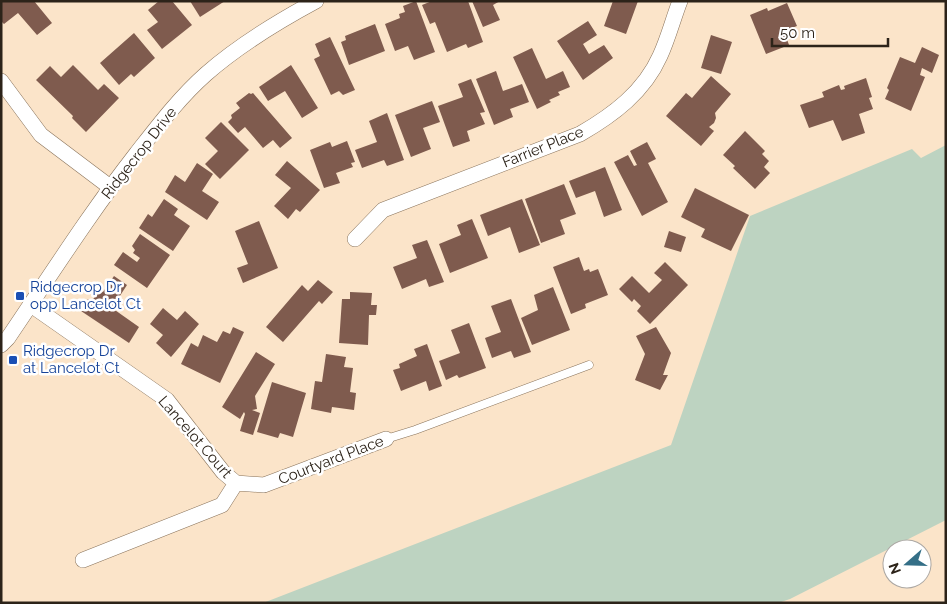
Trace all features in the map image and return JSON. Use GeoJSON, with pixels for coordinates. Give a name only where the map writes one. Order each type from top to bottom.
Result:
{"type":"FeatureCollection","features":[{"type":"Feature","properties":{"kind":"street","name":"Ridgecrop Drive"},"geometry":{"type":"LineString","coordinates":[[1,345],[31,305],[110,187],[168,113],[206,74],[244,44],[284,18],[316,1]]}},
{"type":"Feature","properties":{"kind":"street","name":"Farrier Place"},"geometry":{"type":"LineString","coordinates":[[355,239],[383,210],[580,134],[602,121],[630,99],[652,70],[660,57],[680,1]]}},
{"type":"Feature","properties":{"kind":"street"},"geometry":{"type":"LineString","coordinates":[[1,81],[41,135],[110,187]]}},
{"type":"Feature","properties":{"kind":"street","name":"Lancelot Court"},"geometry":{"type":"LineString","coordinates":[[31,305],[167,400],[223,472],[236,483]]}},
{"type":"Feature","properties":{"kind":"street","name":"Courtyard Place"},"geometry":{"type":"LineString","coordinates":[[236,483],[264,485],[386,439]]}},
{"type":"Feature","properties":{"kind":"street"},"geometry":{"type":"LineString","coordinates":[[84,560],[222,505],[236,483]]}},
{"type":"Feature","properties":{"kind":"lane","name":"Courtyard Place"},"geometry":{"type":"LineString","coordinates":[[386,439],[589,365]]}},
{"type":"Feature","properties":{"kind":"green space"},"geometry":{"type":"Polygon","coordinates":[[[946,145],[946,520],[908,539],[882,539],[882,552],[790,599],[778,603],[263,603],[671,445],[750,216],[912,149],[921,158],[946,145]]]}},
{"type":"Feature","properties":{"kind":"building"},"geometry":{"type":"Polygon","coordinates":[[[1,1],[34,1],[52,23],[37,35],[18,13],[4,24],[1,21],[1,1]]]}},
{"type":"Feature","properties":{"kind":"building"},"geometry":{"type":"Polygon","coordinates":[[[159,1],[172,1],[192,25],[162,49],[147,30],[158,22],[148,10],[159,1]]]}},
{"type":"Feature","properties":{"kind":"building"},"geometry":{"type":"Polygon","coordinates":[[[190,1],[225,1],[200,17],[190,1]]]}},
{"type":"Feature","properties":{"kind":"building"},"geometry":{"type":"Polygon","coordinates":[[[416,1],[435,52],[414,60],[408,46],[395,51],[385,24],[400,18],[399,14],[405,12],[403,6],[416,1]]]}},
{"type":"Feature","properties":{"kind":"building"},"geometry":{"type":"Polygon","coordinates":[[[432,1],[468,1],[483,42],[468,48],[466,44],[447,52],[435,22],[430,24],[422,5],[432,1]]]}},
{"type":"Feature","properties":{"kind":"building"},"geometry":{"type":"Polygon","coordinates":[[[472,1],[500,1],[493,5],[500,20],[483,27],[472,1]]]}},
{"type":"Feature","properties":{"kind":"building"},"geometry":{"type":"Polygon","coordinates":[[[613,1],[638,1],[626,34],[604,26],[613,1]]]}},
{"type":"Feature","properties":{"kind":"building"},"geometry":{"type":"Polygon","coordinates":[[[787,3],[797,26],[784,31],[789,45],[766,54],[750,15],[767,8],[768,11],[787,3]]]}},
{"type":"Feature","properties":{"kind":"building"},"geometry":{"type":"Polygon","coordinates":[[[588,21],[597,35],[583,44],[589,54],[604,45],[613,58],[583,80],[557,41],[588,21]]]}},
{"type":"Feature","properties":{"kind":"building"},"geometry":{"type":"Polygon","coordinates":[[[375,24],[385,51],[349,65],[341,42],[346,40],[345,36],[375,24]]]}},
{"type":"Feature","properties":{"kind":"building"},"geometry":{"type":"Polygon","coordinates":[[[134,33],[155,58],[134,77],[131,74],[119,85],[100,63],[134,33]]]}},
{"type":"Feature","properties":{"kind":"building"},"geometry":{"type":"Polygon","coordinates":[[[711,35],[732,42],[721,74],[701,68],[711,35]]]}},
{"type":"Feature","properties":{"kind":"building"},"geometry":{"type":"Polygon","coordinates":[[[330,37],[355,90],[343,95],[339,91],[331,95],[314,59],[320,56],[315,44],[330,37]]]}},
{"type":"Feature","properties":{"kind":"building"},"geometry":{"type":"Polygon","coordinates":[[[922,47],[939,55],[932,73],[922,68],[920,75],[925,77],[911,111],[885,99],[889,90],[887,88],[900,57],[915,63],[922,47]]]}},
{"type":"Feature","properties":{"kind":"building"},"geometry":{"type":"Polygon","coordinates":[[[532,48],[546,79],[563,71],[570,87],[558,92],[560,95],[537,109],[513,57],[532,48]]]}},
{"type":"Feature","properties":{"kind":"building"},"geometry":{"type":"Polygon","coordinates":[[[73,65],[98,90],[104,84],[119,98],[86,132],[72,118],[73,116],[36,80],[50,66],[61,77],[73,65]]]}},
{"type":"Feature","properties":{"kind":"building"},"geometry":{"type":"Polygon","coordinates":[[[291,65],[318,108],[302,118],[285,91],[268,101],[259,87],[291,65]]]}},
{"type":"Feature","properties":{"kind":"building"},"geometry":{"type":"Polygon","coordinates":[[[496,71],[503,91],[522,84],[529,102],[510,109],[513,117],[494,125],[476,79],[496,71]]]}},
{"type":"Feature","properties":{"kind":"building"},"geometry":{"type":"Polygon","coordinates":[[[711,76],[731,94],[715,113],[714,123],[709,127],[714,131],[701,146],[666,116],[686,93],[692,98],[711,76]]]}},
{"type":"Feature","properties":{"kind":"building"},"geometry":{"type":"Polygon","coordinates":[[[866,78],[872,97],[869,98],[873,109],[859,114],[865,133],[842,141],[833,120],[809,128],[800,105],[824,97],[822,92],[839,85],[841,90],[845,89],[844,86],[866,78]]]}},
{"type":"Feature","properties":{"kind":"building"},"geometry":{"type":"Polygon","coordinates":[[[471,79],[485,112],[480,113],[485,124],[467,131],[470,141],[453,147],[438,106],[463,97],[458,84],[471,79]]]}},
{"type":"Feature","properties":{"kind":"building"},"geometry":{"type":"Polygon","coordinates":[[[249,93],[253,93],[292,138],[280,148],[273,140],[263,148],[245,127],[238,133],[228,122],[232,118],[231,115],[240,108],[236,103],[249,93]]]}},
{"type":"Feature","properties":{"kind":"building"},"geometry":{"type":"Polygon","coordinates":[[[432,101],[440,122],[423,128],[431,149],[411,157],[395,115],[432,101]]]}},
{"type":"Feature","properties":{"kind":"building"},"geometry":{"type":"Polygon","coordinates":[[[387,113],[404,160],[387,166],[384,160],[362,168],[355,150],[377,142],[369,121],[387,113]]]}},
{"type":"Feature","properties":{"kind":"building"},"geometry":{"type":"Polygon","coordinates":[[[221,122],[249,150],[220,179],[205,164],[218,151],[205,138],[221,122]]]}},
{"type":"Feature","properties":{"kind":"building"},"geometry":{"type":"Polygon","coordinates":[[[745,131],[765,151],[762,154],[769,161],[764,167],[770,173],[755,189],[733,168],[735,166],[723,155],[745,131]]]}},
{"type":"Feature","properties":{"kind":"building"},"geometry":{"type":"Polygon","coordinates":[[[347,141],[355,162],[351,163],[353,167],[336,173],[340,183],[324,188],[310,150],[330,142],[332,147],[347,141]]]}},
{"type":"Feature","properties":{"kind":"building"},"geometry":{"type":"Polygon","coordinates":[[[647,142],[656,159],[648,163],[668,202],[642,216],[614,162],[628,155],[634,166],[637,165],[630,151],[647,142]]]}},
{"type":"Feature","properties":{"kind":"building"},"geometry":{"type":"Polygon","coordinates":[[[287,161],[320,190],[300,212],[296,209],[288,219],[274,206],[291,188],[275,175],[287,161]]]}},
{"type":"Feature","properties":{"kind":"building"},"geometry":{"type":"Polygon","coordinates":[[[197,163],[213,174],[202,191],[219,202],[207,220],[165,192],[175,175],[185,182],[197,163]]]}},
{"type":"Feature","properties":{"kind":"building"},"geometry":{"type":"Polygon","coordinates":[[[605,167],[622,210],[604,217],[595,191],[576,198],[569,181],[605,167]]]}},
{"type":"Feature","properties":{"kind":"building"},"geometry":{"type":"Polygon","coordinates":[[[564,184],[576,214],[560,220],[565,234],[541,243],[525,199],[564,184]]]}},
{"type":"Feature","properties":{"kind":"building"},"geometry":{"type":"Polygon","coordinates":[[[695,188],[749,215],[731,251],[701,237],[705,229],[681,217],[695,188]]]}},
{"type":"Feature","properties":{"kind":"building"},"geometry":{"type":"Polygon","coordinates":[[[164,199],[178,209],[174,215],[190,226],[173,251],[139,228],[148,214],[152,217],[164,199]]]}},
{"type":"Feature","properties":{"kind":"building"},"geometry":{"type":"Polygon","coordinates":[[[522,199],[540,245],[519,253],[510,227],[488,236],[480,215],[522,199]]]}},
{"type":"Feature","properties":{"kind":"building"},"geometry":{"type":"Polygon","coordinates":[[[472,219],[488,258],[450,273],[439,244],[461,235],[457,225],[472,219]]]}},
{"type":"Feature","properties":{"kind":"building"},"geometry":{"type":"Polygon","coordinates":[[[259,221],[278,268],[243,283],[237,268],[248,264],[235,231],[259,221]]]}},
{"type":"Feature","properties":{"kind":"building"},"geometry":{"type":"Polygon","coordinates":[[[669,231],[686,237],[681,252],[664,247],[669,231]]]}},
{"type":"Feature","properties":{"kind":"building"},"geometry":{"type":"Polygon","coordinates":[[[140,234],[170,255],[147,288],[114,265],[123,252],[137,262],[140,258],[133,253],[135,250],[132,246],[140,234]]]}},
{"type":"Feature","properties":{"kind":"building"},"geometry":{"type":"Polygon","coordinates":[[[427,240],[444,282],[429,287],[426,279],[402,289],[393,267],[417,258],[412,245],[427,240]]]}},
{"type":"Feature","properties":{"kind":"building"},"geometry":{"type":"Polygon","coordinates":[[[579,257],[584,271],[589,269],[590,272],[598,269],[608,295],[585,304],[586,308],[571,314],[553,267],[579,257]]]}},
{"type":"Feature","properties":{"kind":"building"},"geometry":{"type":"Polygon","coordinates":[[[665,262],[688,285],[650,324],[637,311],[641,306],[634,299],[632,302],[619,289],[632,276],[649,293],[662,280],[654,273],[665,262]]]}},
{"type":"Feature","properties":{"kind":"building"},"geometry":{"type":"Polygon","coordinates":[[[114,276],[127,285],[112,308],[139,327],[129,343],[81,311],[88,299],[92,301],[99,290],[103,292],[114,276]]]}},
{"type":"Feature","properties":{"kind":"building"},"geometry":{"type":"Polygon","coordinates":[[[318,280],[333,292],[322,304],[319,301],[283,342],[266,327],[302,285],[308,291],[318,280]]]}},
{"type":"Feature","properties":{"kind":"building"},"geometry":{"type":"Polygon","coordinates":[[[553,287],[570,330],[532,345],[521,318],[538,310],[534,295],[553,287]]]}},
{"type":"Feature","properties":{"kind":"building"},"geometry":{"type":"Polygon","coordinates":[[[350,292],[372,293],[371,305],[377,305],[376,315],[369,315],[368,345],[339,343],[342,299],[350,299],[350,292]]]}},
{"type":"Feature","properties":{"kind":"building"},"geometry":{"type":"Polygon","coordinates":[[[511,299],[531,352],[514,358],[511,351],[492,358],[485,338],[501,332],[491,306],[511,299]]]}},
{"type":"Feature","properties":{"kind":"building"},"geometry":{"type":"Polygon","coordinates":[[[163,308],[177,320],[185,311],[199,324],[171,357],[156,343],[163,335],[150,324],[163,308]]]}},
{"type":"Feature","properties":{"kind":"building"},"geometry":{"type":"Polygon","coordinates":[[[469,323],[486,368],[459,378],[457,375],[446,380],[439,361],[460,353],[451,330],[469,323]]]}},
{"type":"Feature","properties":{"kind":"building"},"geometry":{"type":"Polygon","coordinates":[[[233,327],[244,332],[220,383],[181,364],[191,343],[198,347],[203,335],[217,342],[223,331],[230,334],[233,327]]]}},
{"type":"Feature","properties":{"kind":"building"},"geometry":{"type":"Polygon","coordinates":[[[656,327],[671,353],[663,375],[668,375],[660,390],[635,380],[645,354],[636,336],[656,327]]]}},
{"type":"Feature","properties":{"kind":"building"},"geometry":{"type":"Polygon","coordinates":[[[427,344],[442,386],[429,391],[426,381],[401,391],[393,370],[400,368],[399,364],[417,356],[414,349],[427,344]]]}},
{"type":"Feature","properties":{"kind":"building"},"geometry":{"type":"Polygon","coordinates":[[[256,352],[275,364],[255,396],[257,409],[252,410],[260,413],[253,435],[240,431],[244,412],[240,419],[222,407],[256,352]]]}},
{"type":"Feature","properties":{"kind":"building"},"geometry":{"type":"Polygon","coordinates":[[[326,354],[346,357],[344,367],[353,368],[350,392],[356,393],[354,410],[332,407],[331,413],[311,409],[315,381],[322,382],[326,354]]]}},
{"type":"Feature","properties":{"kind":"building"},"geometry":{"type":"Polygon","coordinates":[[[272,382],[306,393],[293,437],[280,433],[278,438],[257,432],[272,382]]]}},
{"type":"Feature","properties":{"kind":"place","name":"Ridgecrop Dr opp Lancelot Ct"},"geometry":{"type":"Point","coordinates":[20,296]}},
{"type":"Feature","properties":{"kind":"place","name":"Ridgecrop Dr at Lancelot Ct"},"geometry":{"type":"Point","coordinates":[13,360]}}]}
